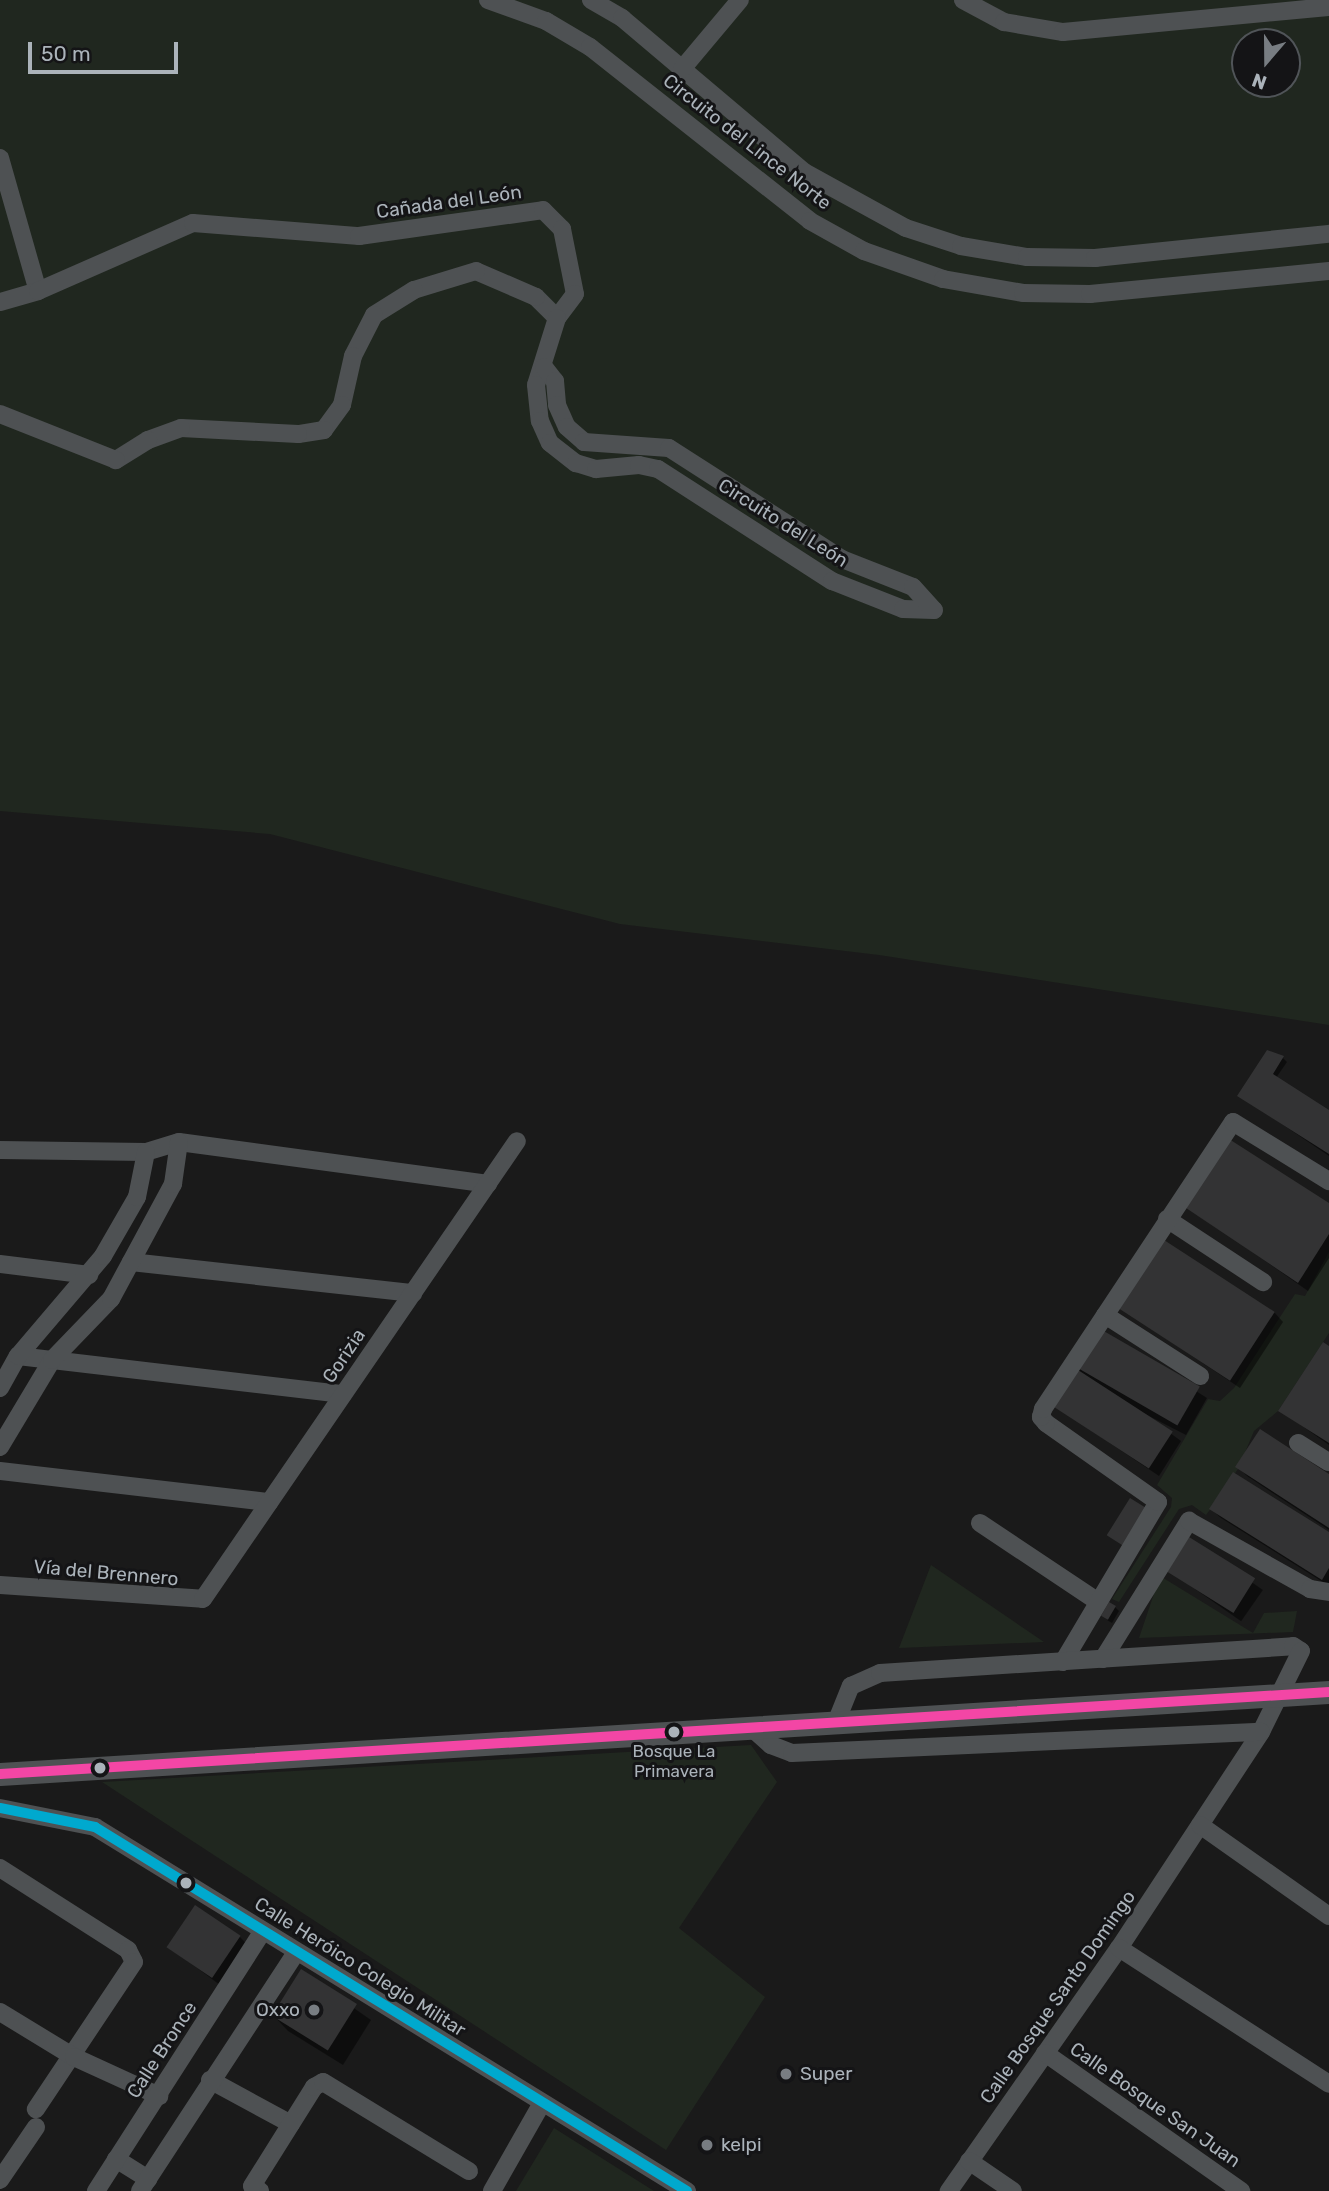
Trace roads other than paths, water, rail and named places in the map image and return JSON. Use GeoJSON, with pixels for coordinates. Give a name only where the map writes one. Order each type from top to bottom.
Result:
{"type":"FeatureCollection","features":[{"type":"Feature","properties":{"kind":"street","name":"Circuito del Lince Norte"},"geometry":{"type":"LineString","coordinates":[[488,0],[546,21],[590,47],[810,221],[864,251],[943,279],[1023,293],[1090,294],[1329,271]]}},
{"type":"Feature","properties":{"kind":"street","name":"Circuito del Lince Norte"},"geometry":{"type":"LineString","coordinates":[[591,0],[622,18],[804,172],[906,228],[961,246],[1027,257],[1094,258],[1329,234]]}},
{"type":"Feature","properties":{"kind":"street"},"geometry":{"type":"LineString","coordinates":[[682,69],[740,0]]}},
{"type":"Feature","properties":{"kind":"street"},"geometry":{"type":"LineString","coordinates":[[963,0],[1004,22],[1063,32],[1329,7]]}},
{"type":"Feature","properties":{"kind":"street"},"geometry":{"type":"LineString","coordinates":[[0,158],[38,291]]}},
{"type":"Feature","properties":{"kind":"street","name":"Cañada del León"},"geometry":{"type":"LineString","coordinates":[[0,302],[38,291],[193,223],[359,236],[543,210],[562,229],[574,269],[575,294],[557,318]]}},
{"type":"Feature","properties":{"kind":"street"},"geometry":{"type":"LineString","coordinates":[[0,415],[116,460],[148,440],[181,428],[298,434],[324,430],[342,405],[353,356],[374,315],[414,289],[476,271],[536,297],[557,318]]}},
{"type":"Feature","properties":{"kind":"street","name":"Circuito del León"},"geometry":{"type":"LineString","coordinates":[[544,367],[555,381],[556,405],[567,427],[584,442],[669,448],[811,541],[913,587],[934,610],[903,609],[832,581],[658,469],[639,465],[596,469],[576,463],[550,443],[540,421],[536,385],[544,367],[557,318]]}},
{"type":"Feature","properties":{"kind":"street"},"geometry":{"type":"LineString","coordinates":[[1063,1662],[1158,1502],[1041,1417],[1167,1219],[1233,1122],[1329,1181]]}},
{"type":"Feature","properties":{"kind":"street","name":"Gorizia"},"geometry":{"type":"LineString","coordinates":[[207,1595],[517,1141]]}},
{"type":"Feature","properties":{"kind":"street"},"geometry":{"type":"LineString","coordinates":[[0,1150],[146,1152],[179,1142],[488,1184]]}},
{"type":"Feature","properties":{"kind":"street"},"geometry":{"type":"LineString","coordinates":[[0,1447],[52,1360],[111,1299],[173,1184],[179,1142]]}},
{"type":"Feature","properties":{"kind":"street"},"geometry":{"type":"LineString","coordinates":[[0,1388],[18,1356],[89,1275],[137,1198],[146,1152]]}},
{"type":"Feature","properties":{"kind":"street"},"geometry":{"type":"LineString","coordinates":[[1167,1219],[1263,1282]]}},
{"type":"Feature","properties":{"kind":"street"},"geometry":{"type":"LineString","coordinates":[[131,1262],[413,1293]]}},
{"type":"Feature","properties":{"kind":"street"},"geometry":{"type":"LineString","coordinates":[[0,1264],[89,1275]]}},
{"type":"Feature","properties":{"kind":"street"},"geometry":{"type":"LineString","coordinates":[[1105,1315],[1200,1376]]}},
{"type":"Feature","properties":{"kind":"street"},"geometry":{"type":"LineString","coordinates":[[18,1356],[343,1394]]}},
{"type":"Feature","properties":{"kind":"street"},"geometry":{"type":"LineString","coordinates":[[1298,1443],[1329,1462]]}},
{"type":"Feature","properties":{"kind":"street"},"geometry":{"type":"LineString","coordinates":[[0,1471],[269,1502]]}},
{"type":"Feature","properties":{"kind":"street"},"geometry":{"type":"LineString","coordinates":[[837,1720],[851,1686],[880,1673],[1103,1659],[1189,1521],[1310,1589],[1329,1592]]}},
{"type":"Feature","properties":{"kind":"street"},"geometry":{"type":"LineString","coordinates":[[980,1523],[1097,1601]]}},
{"type":"Feature","properties":{"kind":"street","name":"Vía del Brennero"},"geometry":{"type":"LineString","coordinates":[[0,1585],[195,1601],[207,1595]]}},
{"type":"Feature","properties":{"kind":"street","name":"Calle Bosque Santo Domingo"},"geometry":{"type":"LineString","coordinates":[[949,2191],[1119,1948],[1200,1825],[1261,1732],[1301,1655],[1298,1648],[1103,1659]]}},
{"type":"Feature","properties":{"kind":"street"},"geometry":{"type":"LineString","coordinates":[[0,1774],[753,1729],[837,1720],[1329,1692]]}},
{"type":"Feature","properties":{"kind":"street"},"geometry":{"type":"LineString","coordinates":[[753,1729],[771,1745],[792,1753],[1261,1732]]}},
{"type":"Feature","properties":{"kind":"street","name":"Calle Heróico Colegio Militar"},"geometry":{"type":"LineString","coordinates":[[0,1808],[95,1827],[687,2191]]}},
{"type":"Feature","properties":{"kind":"street"},"geometry":{"type":"LineString","coordinates":[[1200,1825],[1329,1916]]}},
{"type":"Feature","properties":{"kind":"street"},"geometry":{"type":"LineString","coordinates":[[0,1868],[128,1950],[134,1962],[74,2057],[36,2109]]}},
{"type":"Feature","properties":{"kind":"street","name":"Calle Bronce"},"geometry":{"type":"LineString","coordinates":[[96,2191],[263,1931]]}},
{"type":"Feature","properties":{"kind":"street"},"geometry":{"type":"LineString","coordinates":[[1119,1948],[1329,2084]]}},
{"type":"Feature","properties":{"kind":"street"},"geometry":{"type":"LineString","coordinates":[[116,2159],[144,2185],[210,2080],[296,1953]]}},
{"type":"Feature","properties":{"kind":"street"},"geometry":{"type":"LineString","coordinates":[[0,2012],[74,2057],[159,2096]]}},
{"type":"Feature","properties":{"kind":"street","name":"Calle Bosque San Juan"},"geometry":{"type":"LineString","coordinates":[[1045,2053],[1241,2191]]}},
{"type":"Feature","properties":{"kind":"street"},"geometry":{"type":"LineString","coordinates":[[210,2080],[291,2124]]}},
{"type":"Feature","properties":{"kind":"street"},"geometry":{"type":"LineString","coordinates":[[253,2189],[314,2087],[323,2082],[332,2083],[469,2171]]}},
{"type":"Feature","properties":{"kind":"street"},"geometry":{"type":"LineString","coordinates":[[492,2191],[542,2103]]}},
{"type":"Feature","properties":{"kind":"street"},"geometry":{"type":"LineString","coordinates":[[2,2174],[36,2127]]}},
{"type":"Feature","properties":{"kind":"street"},"geometry":{"type":"LineString","coordinates":[[969,2161],[1013,2191]]}},
{"type":"Feature","properties":{"kind":"place","name":"Bosque La Primavera"},"geometry":{"type":"Point","coordinates":[674,1732]}},
{"type":"Feature","properties":{"kind":"place","name":"Oxxo"},"geometry":{"type":"Point","coordinates":[314,2010]}},
{"type":"Feature","properties":{"kind":"place","name":"Super"},"geometry":{"type":"Point","coordinates":[786,2074]}},
{"type":"Feature","properties":{"kind":"place","name":"kelpi"},"geometry":{"type":"Point","coordinates":[707,2145]}}]}
